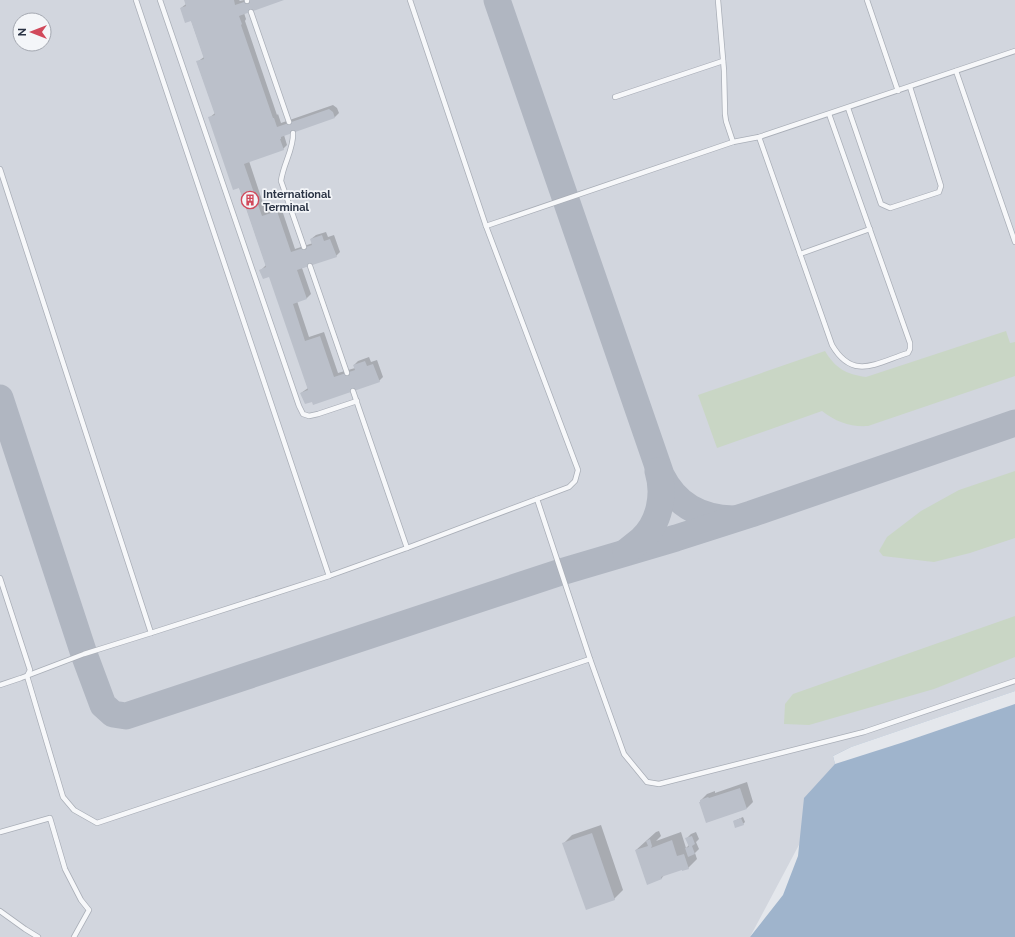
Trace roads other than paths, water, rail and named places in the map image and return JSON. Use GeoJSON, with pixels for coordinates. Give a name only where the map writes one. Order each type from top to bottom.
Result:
{"type":"FeatureCollection","features":[{"type":"Feature","properties":{"kind":"lane"},"geometry":{"type":"LineString","coordinates":[[136,0],[329,576]]}},
{"type":"Feature","properties":{"kind":"lane"},"geometry":{"type":"LineString","coordinates":[[160,0],[299,406],[303,414],[309,416],[357,401]]}},
{"type":"Feature","properties":{"kind":"lane"},"geometry":{"type":"LineString","coordinates":[[0,685],[84,654],[329,576],[568,488],[575,481],[578,470],[486,226],[410,0]]}},
{"type":"Feature","properties":{"kind":"lane"},"geometry":{"type":"LineString","coordinates":[[718,0],[723,61],[725,114],[733,142]]}},
{"type":"Feature","properties":{"kind":"lane"},"geometry":{"type":"LineString","coordinates":[[867,0],[898,91]]}},
{"type":"Feature","properties":{"kind":"lane"},"geometry":{"type":"LineString","coordinates":[[251,12],[289,122]]}},
{"type":"Feature","properties":{"kind":"lane"},"geometry":{"type":"LineString","coordinates":[[486,226],[733,142],[759,137],[1015,51]]}},
{"type":"Feature","properties":{"kind":"lane"},"geometry":{"type":"LineString","coordinates":[[615,97],[723,61]]}},
{"type":"Feature","properties":{"kind":"lane"},"geometry":{"type":"LineString","coordinates":[[956,71],[1015,242]]}},
{"type":"Feature","properties":{"kind":"lane"},"geometry":{"type":"LineString","coordinates":[[848,108],[881,204],[890,208],[939,192],[941,186],[910,87]]}},
{"type":"Feature","properties":{"kind":"lane"},"geometry":{"type":"LineString","coordinates":[[759,137],[832,345],[838,355],[848,363],[859,367],[908,353],[910,344],[829,114]]}},
{"type":"Feature","properties":{"kind":"lane"},"geometry":{"type":"LineString","coordinates":[[293,133],[294,142],[282,170],[281,181],[304,247]]}},
{"type":"Feature","properties":{"kind":"lane"},"geometry":{"type":"LineString","coordinates":[[0,169],[151,633]]}},
{"type":"Feature","properties":{"kind":"lane"},"geometry":{"type":"LineString","coordinates":[[800,254],[870,229]]}},
{"type":"Feature","properties":{"kind":"lane"},"geometry":{"type":"LineString","coordinates":[[310,266],[347,373]]}},
{"type":"Feature","properties":{"kind":"lane"},"geometry":{"type":"LineString","coordinates":[[353,391],[407,548]]}},
{"type":"Feature","properties":{"kind":"lane"},"geometry":{"type":"LineString","coordinates":[[537,499],[590,659],[624,754],[646,782],[659,784],[864,732],[1015,681]]}},
{"type":"Feature","properties":{"kind":"lane"},"geometry":{"type":"LineString","coordinates":[[0,578],[30,670],[27,676],[63,797],[74,810],[97,823],[590,659]]}},
{"type":"Feature","properties":{"kind":"lane"},"geometry":{"type":"LineString","coordinates":[[0,832],[50,818],[65,869],[89,910],[75,936],[68,937]]}},
{"type":"Feature","properties":{"kind":"lane"},"geometry":{"type":"LineString","coordinates":[[0,911],[38,937]]}},
{"type":"Feature","properties":{"kind":"water"},"geometry":{"type":"Polygon","coordinates":[[[1015,691],[1015,937],[750,937],[783,895],[798,856],[804,798],[835,764],[833,756],[851,747],[1015,691]]]}},
{"type":"Feature","properties":{"kind":"place","name":"International Terminal"},"geometry":{"type":"Point","coordinates":[250,200]}}]}
